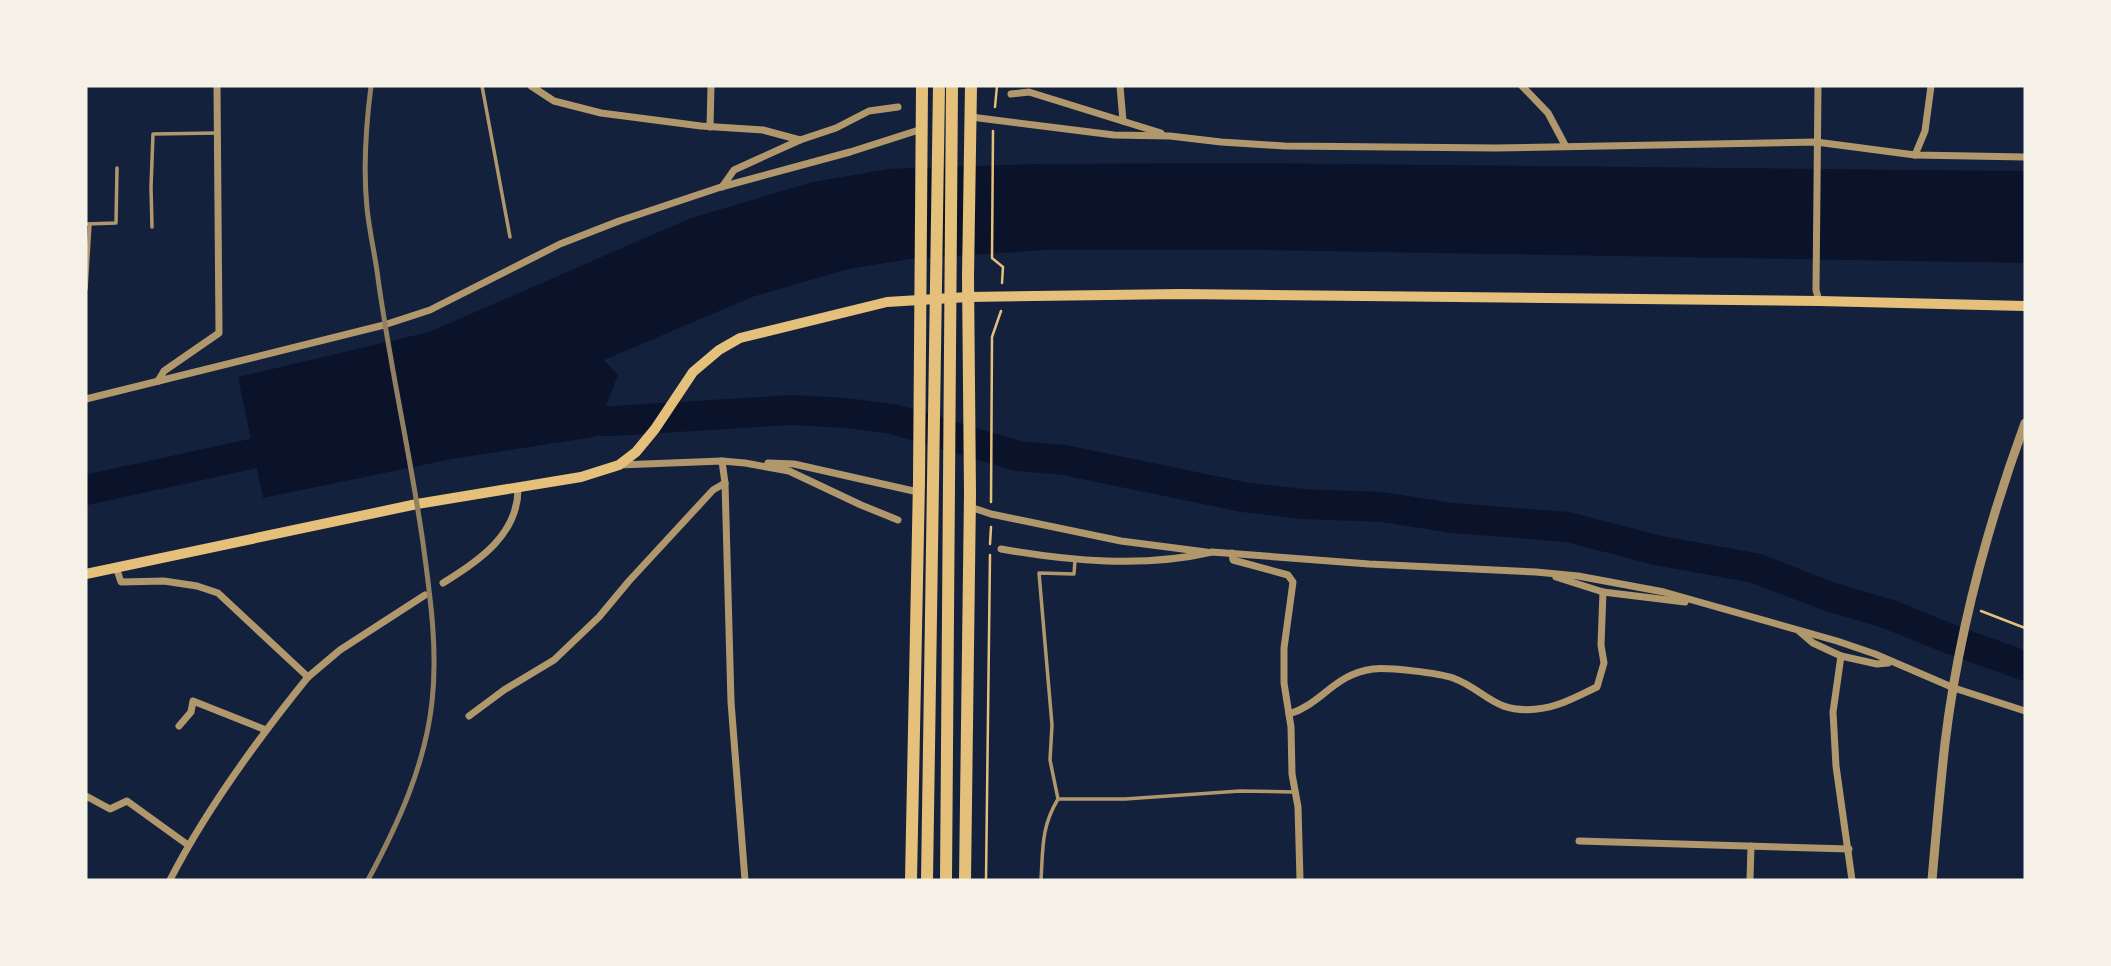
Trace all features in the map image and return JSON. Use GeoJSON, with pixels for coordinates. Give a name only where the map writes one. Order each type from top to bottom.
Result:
{"type":"FeatureCollection","features":[{"type":"Feature","properties":{"kind":"highway"},"geometry":{"type":"LineString","coordinates":[[911,880],[922,86]]}},
{"type":"Feature","properties":{"kind":"highway"},"geometry":{"type":"LineString","coordinates":[[927,880],[939,86]]}},
{"type":"Feature","properties":{"kind":"highway"},"geometry":{"type":"LineString","coordinates":[[946,880],[952,86]]}},
{"type":"Feature","properties":{"kind":"highway"},"geometry":{"type":"LineString","coordinates":[[965,880],[970,501],[968,277],[971,86]]}},
{"type":"Feature","properties":{"kind":"main road"},"geometry":{"type":"LineString","coordinates":[[86,573],[417,504],[581,477],[619,465],[636,452],[655,429],[693,372],[719,350],[740,338],[887,302],[968,296],[1180,294],[1817,295],[2025,306]]}},
{"type":"Feature","properties":{"kind":"street"},"geometry":{"type":"LineString","coordinates":[[158,382],[164,371],[219,333],[217,86]]}},
{"type":"Feature","properties":{"kind":"street"},"geometry":{"type":"LineString","coordinates":[[531,86],[554,101],[601,113],[710,127],[763,130],[800,140]]}},
{"type":"Feature","properties":{"kind":"street"},"geometry":{"type":"LineString","coordinates":[[710,127],[711,86]]}},
{"type":"Feature","properties":{"kind":"street"},"geometry":{"type":"LineString","coordinates":[[1120,86],[1123,121]]}},
{"type":"Feature","properties":{"kind":"street"},"geometry":{"type":"LineString","coordinates":[[1522,86],[1548,113],[1565,145]]}},
{"type":"Feature","properties":{"kind":"street"},"geometry":{"type":"LineString","coordinates":[[1817,295],[1818,86]]}},
{"type":"Feature","properties":{"kind":"street"},"geometry":{"type":"LineString","coordinates":[[1915,155],[1925,131],[1931,86]]}},
{"type":"Feature","properties":{"kind":"street"},"geometry":{"type":"LineString","coordinates":[[1010,93],[1030,92],[1170,136]]}},
{"type":"Feature","properties":{"kind":"street"},"geometry":{"type":"LineString","coordinates":[[721,187],[734,170],[800,140],[836,128],[869,111],[898,107]]}},
{"type":"Feature","properties":{"kind":"street"},"geometry":{"type":"LineString","coordinates":[[971,117],[1114,135],[1170,136],[1284,146],[1816,146],[1915,155],[2025,157]]}},
{"type":"Feature","properties":{"kind":"street"},"geometry":{"type":"LineString","coordinates":[[86,399],[384,325],[430,310],[560,244],[618,221],[721,187],[923,135]]}},
{"type":"Feature","properties":{"kind":"street"},"geometry":{"type":"LineString","coordinates":[[1932,880],[1945,741],[1955,684],[1996,508],[2021,445],[2025,424]]}},
{"type":"Feature","properties":{"kind":"street"},"geometry":{"type":"LineString","coordinates":[[619,465],[722,461],[794,464],[918,487]]}},
{"type":"Feature","properties":{"kind":"street"},"geometry":{"type":"LineString","coordinates":[[722,461],[726,483],[731,702],[745,880]]}},
{"type":"Feature","properties":{"kind":"street"},"geometry":{"type":"LineString","coordinates":[[746,463],[789,471],[898,520]]}},
{"type":"Feature","properties":{"kind":"street"},"geometry":{"type":"LineString","coordinates":[[469,716],[504,690],[554,660],[599,617],[713,491],[726,483]]}},
{"type":"Feature","properties":{"kind":"street"},"geometry":{"type":"LineString","coordinates":[[443,583],[477,562],[499,541],[519,500],[518,487]]}},
{"type":"Feature","properties":{"kind":"street"},"geometry":{"type":"LineString","coordinates":[[970,501],[991,514],[1121,541],[1212,552],[1550,574],[1664,592],[1863,650],[1890,663],[2025,711]]}},
{"type":"Feature","properties":{"kind":"street"},"geometry":{"type":"LineString","coordinates":[[1001,549],[1075,559],[1180,560],[1212,552]]}},
{"type":"Feature","properties":{"kind":"street"},"geometry":{"type":"LineString","coordinates":[[1232,553],[1233,560],[1288,575],[1293,582],[1284,648],[1284,683],[1291,727],[1294,792],[1298,807],[1300,880]]}},
{"type":"Feature","properties":{"kind":"street"},"geometry":{"type":"LineString","coordinates":[[116,567],[121,582],[164,581],[197,586],[218,593],[308,677]]}},
{"type":"Feature","properties":{"kind":"street"},"geometry":{"type":"LineString","coordinates":[[1550,574],[1603,592],[1696,603]]}},
{"type":"Feature","properties":{"kind":"street"},"geometry":{"type":"LineString","coordinates":[[1289,714],[1304,709],[1346,676],[1374,668],[1453,678],[1493,703],[1513,709],[1536,710],[1563,704],[1597,687],[1604,663],[1601,645],[1603,592]]}},
{"type":"Feature","properties":{"kind":"street"},"geometry":{"type":"LineString","coordinates":[[170,880],[188,845],[266,730],[308,677],[340,650],[425,595]]}},
{"type":"Feature","properties":{"kind":"street"},"geometry":{"type":"LineString","coordinates":[[1798,631],[1813,643],[1841,656],[1877,664],[1890,663]]}},
{"type":"Feature","properties":{"kind":"street"},"geometry":{"type":"LineString","coordinates":[[1841,656],[1833,712],[1836,766],[1852,880]]}},
{"type":"Feature","properties":{"kind":"street"},"geometry":{"type":"LineString","coordinates":[[179,726],[191,712],[193,701],[266,730]]}},
{"type":"Feature","properties":{"kind":"street"},"geometry":{"type":"LineString","coordinates":[[86,796],[110,809],[127,801],[188,845]]}},
{"type":"Feature","properties":{"kind":"street"},"geometry":{"type":"LineString","coordinates":[[1579,841],[1849,849]]}},
{"type":"Feature","properties":{"kind":"street"},"geometry":{"type":"LineString","coordinates":[[1750,880],[1751,846]]}},
{"type":"Feature","properties":{"kind":"lane"},"geometry":{"type":"LineString","coordinates":[[482,86],[510,237]]}},
{"type":"Feature","properties":{"kind":"lane"},"geometry":{"type":"LineString","coordinates":[[152,227],[150,187],[153,134],[217,133]]}},
{"type":"Feature","properties":{"kind":"lane"},"geometry":{"type":"LineString","coordinates":[[86,289],[88,224],[116,223],[117,168]]}},
{"type":"Feature","properties":{"kind":"lane"},"geometry":{"type":"LineString","coordinates":[[1041,880],[1044,830],[1048,816],[1058,799],[1049,760],[1052,725],[1039,573],[1074,574],[1075,559]]}},
{"type":"Feature","properties":{"kind":"lane"},"geometry":{"type":"LineString","coordinates":[[1058,799],[1125,799],[1240,791],[1294,792]]}},
{"type":"Feature","properties":{"kind":"path"},"geometry":{"type":"LineString","coordinates":[[986,880],[992,337],[1000,317],[1003,267],[992,258],[993,144]]}},
{"type":"Feature","properties":{"kind":"path"},"geometry":{"type":"LineString","coordinates":[[1970,612],[2025,628]]}},
{"type":"Feature","properties":{"kind":"water"},"geometry":{"type":"Polygon","coordinates":[[[1251,163],[2025,171],[2025,263],[1254,250],[1047,250],[910,259],[849,269],[752,297],[604,360],[618,375],[594,437],[457,458],[263,498],[238,377],[429,332],[691,218],[813,182],[888,169],[1034,164],[1251,163]]]}},
{"type":"Feature","properties":{"kind":"waterway"},"geometry":{"type":"LineString","coordinates":[[561,421],[612,421],[791,410],[847,413],[893,419],[1018,456],[1064,460],[1243,497],[1302,504],[1382,507],[1452,518],[1568,527],[1656,550],[1755,568],[1828,596],[1891,615],[2025,666]]}},
{"type":"Feature","properties":{"kind":"waterway"},"geometry":{"type":"LineString","coordinates":[[86,490],[292,445]]}},
{"type":"Feature","properties":{"kind":"railway"},"geometry":{"type":"LineString","coordinates":[[368,880],[400,816],[417,772],[428,726],[434,682],[432,622],[423,543],[367,208],[366,147],[371,86]]}}]}
